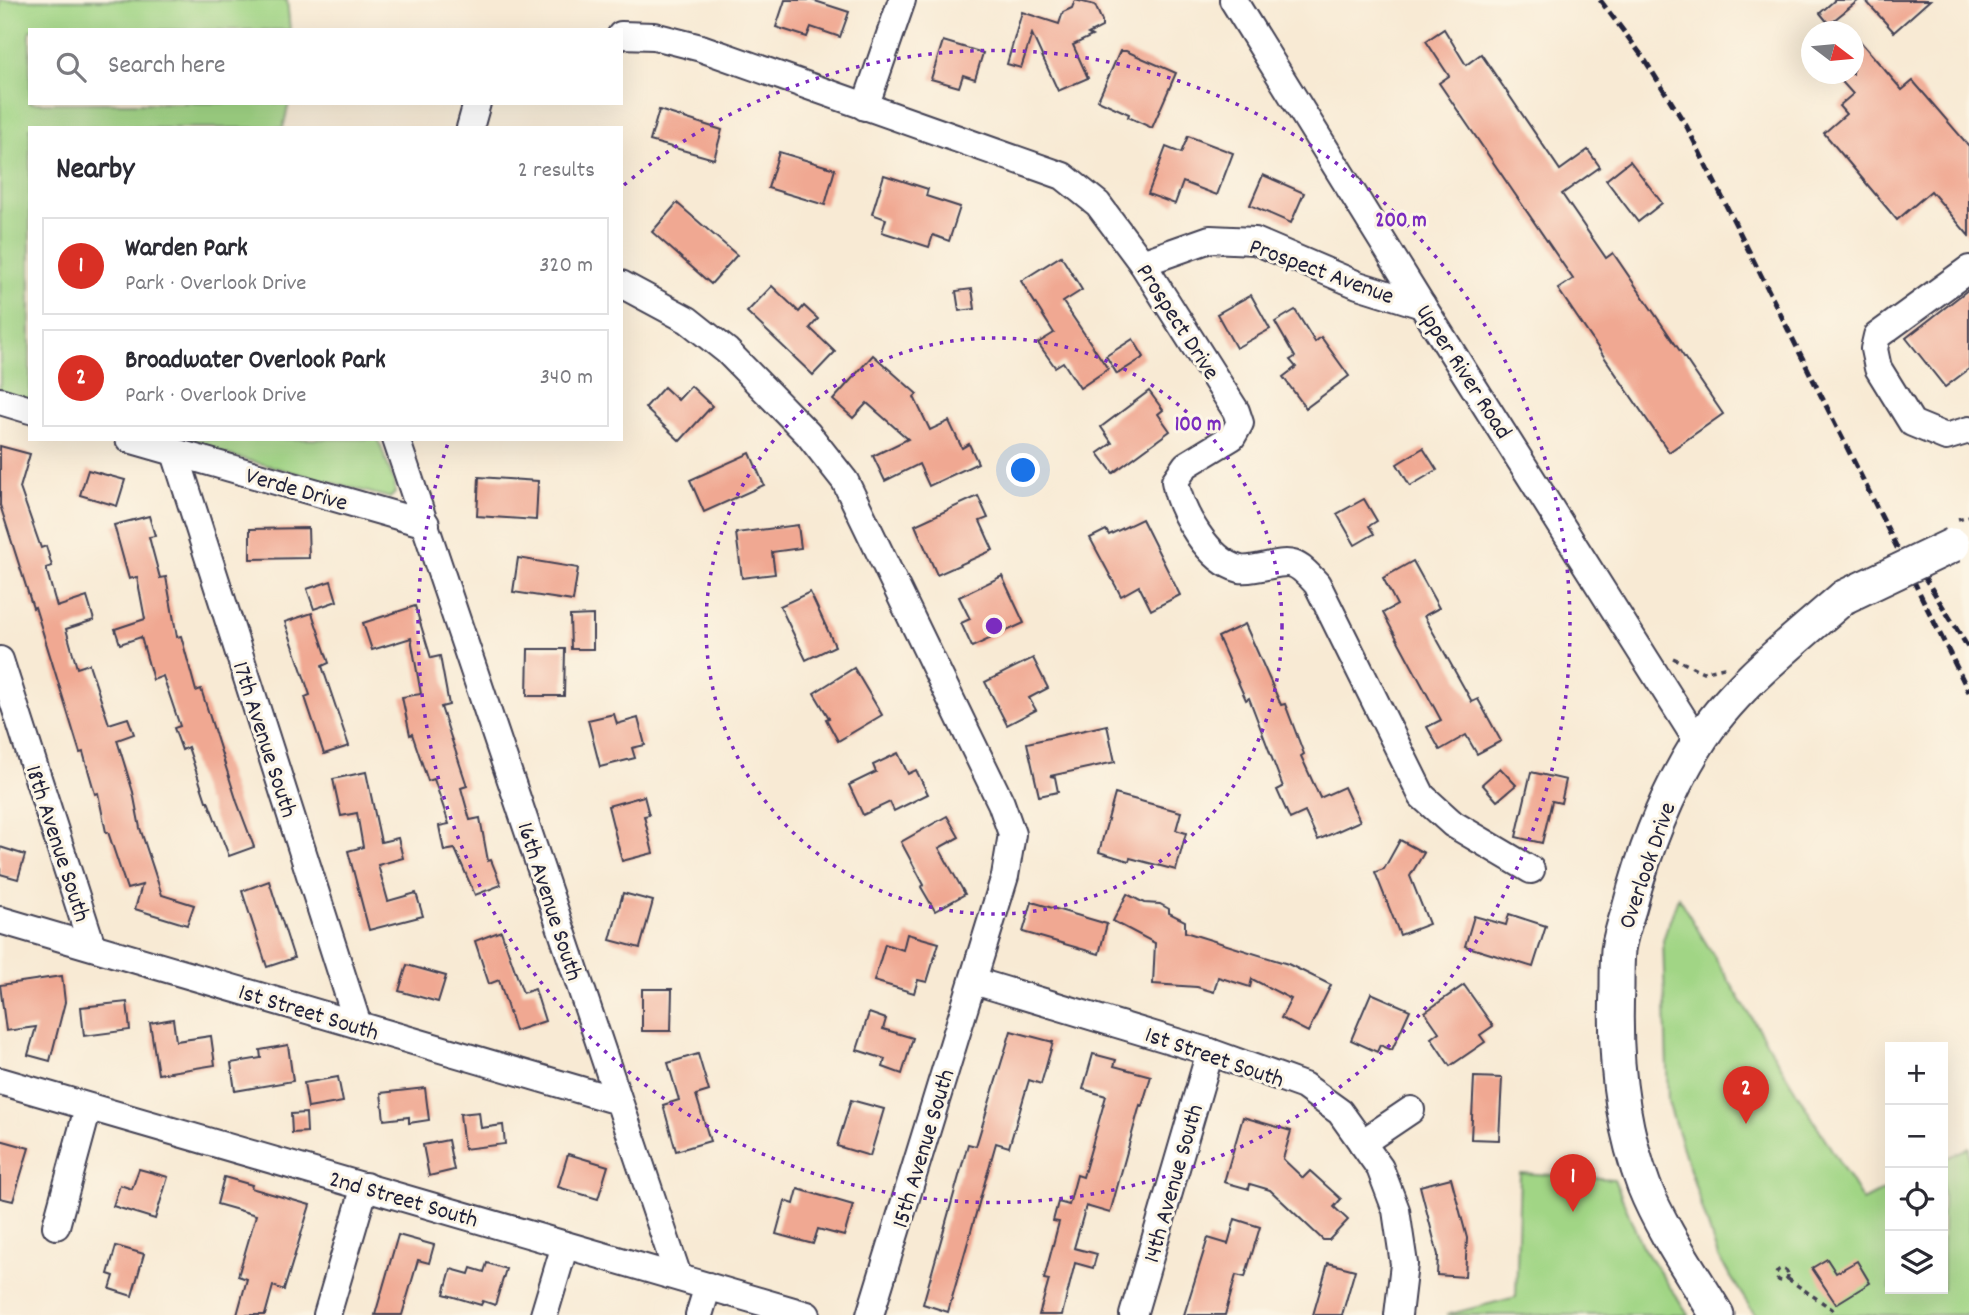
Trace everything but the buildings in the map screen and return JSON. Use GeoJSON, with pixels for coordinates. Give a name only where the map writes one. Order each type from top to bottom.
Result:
{"type":"FeatureCollection","features":[{"type":"Feature","properties":{"kind":"main road","name":"Overlook Drive"},"geometry":{"type":"LineString","coordinates":[[1717,1315],[1676,1249],[1645,1187],[1629,1136],[1618,1077],[1618,950],[1638,874],[1664,806],[1698,742],[1726,707],[1772,659],[1844,597],[1960,535]]}},
{"type":"Feature","properties":{"kind":"street"},"geometry":{"type":"LineString","coordinates":[[865,107],[902,0]]}},
{"type":"Feature","properties":{"kind":"street","name":"Upper River Road"},"geometry":{"type":"LineString","coordinates":[[1233,0],[1698,742]]}},
{"type":"Feature","properties":{"kind":"street","name":"Prospect Drive"},"geometry":{"type":"LineString","coordinates":[[623,35],[654,36],[701,48],[1063,176],[1098,204],[1142,263],[1236,411],[1240,423],[1232,438],[1186,465],[1175,481],[1178,498],[1209,550],[1224,563],[1242,570],[1288,562],[1302,567],[1318,584],[1422,796],[1453,824],[1531,870]]}},
{"type":"Feature","properties":{"kind":"street"},"geometry":{"type":"LineString","coordinates":[[471,126],[476,105]]}},
{"type":"Feature","properties":{"kind":"street","name":"Prospect Avenue"},"geometry":{"type":"LineString","coordinates":[[1142,263],[1210,239],[1255,241],[1358,285],[1422,305]]}},
{"type":"Feature","properties":{"kind":"street"},"geometry":{"type":"LineString","coordinates":[[1969,269],[1877,336],[1874,349],[1878,368],[1912,423],[1946,437],[1969,430]]}},
{"type":"Feature","properties":{"kind":"street"},"geometry":{"type":"LineString","coordinates":[[623,285],[688,320],[727,351],[807,433],[845,481],[1001,803],[1012,834],[1005,876],[974,981]]}},
{"type":"Feature","properties":{"kind":"street"},"geometry":{"type":"LineString","coordinates":[[0,401],[28,409]]}},
{"type":"Feature","properties":{"kind":"street","name":"Verde Drive"},"geometry":{"type":"LineString","coordinates":[[136,441],[426,524]]}},
{"type":"Feature","properties":{"kind":"street","name":"16th Avenue South"},"geometry":{"type":"LineString","coordinates":[[397,441],[678,1276]]}},
{"type":"Feature","properties":{"kind":"street","name":"17th Avenue South"},"geometry":{"type":"LineString","coordinates":[[175,453],[358,1025]]}},
{"type":"Feature","properties":{"kind":"street","name":"18th Avenue South"},"geometry":{"type":"LineString","coordinates":[[0,660],[92,946]]}},
{"type":"Feature","properties":{"kind":"street","name":"1st Street South"},"geometry":{"type":"LineString","coordinates":[[0,920],[618,1101]]}},
{"type":"Feature","properties":{"kind":"street","name":"1st Street South"},"geometry":{"type":"LineString","coordinates":[[974,981],[1210,1052],[1304,1086],[1340,1112],[1380,1168],[1396,1210],[1404,1264],[1398,1315]]}},
{"type":"Feature","properties":{"kind":"street","name":"15th Avenue South"},"geometry":{"type":"LineString","coordinates":[[870,1315],[974,981]]}},
{"type":"Feature","properties":{"kind":"street","name":"14th Avenue South"},"geometry":{"type":"LineString","coordinates":[[1133,1315],[1210,1052]]}},
{"type":"Feature","properties":{"kind":"street","name":"2nd Street South"},"geometry":{"type":"LineString","coordinates":[[0,1081],[807,1315]]}},
{"type":"Feature","properties":{"kind":"street"},"geometry":{"type":"LineString","coordinates":[[56,1226],[88,1108]]}},
{"type":"Feature","properties":{"kind":"street"},"geometry":{"type":"LineString","coordinates":[[1362,1143],[1411,1110]]}},
{"type":"Feature","properties":{"kind":"street"},"geometry":{"type":"LineString","coordinates":[[327,1315],[365,1186]]}},
{"type":"Feature","properties":{"kind":"street"},"geometry":{"type":"LineString","coordinates":[[544,1315],[565,1245]]}},
{"type":"Feature","properties":{"kind":"street"},"geometry":{"type":"LineString","coordinates":[[699,1315],[708,1286]]}},
{"type":"Feature","properties":{"kind":"path"},"geometry":{"type":"LineString","coordinates":[[1960,535],[1969,516]]}},
{"type":"Feature","properties":{"kind":"path"},"geometry":{"type":"LineString","coordinates":[[1663,653],[1703,672],[1732,664]]}},
{"type":"Feature","properties":{"kind":"path"},"geometry":{"type":"LineString","coordinates":[[1788,1279],[1832,1309],[1836,1315]]}},
{"type":"Feature","properties":{"kind":"green space"},"geometry":{"type":"Polygon","coordinates":[[[0,0],[287,0],[290,28],[28,28],[28,105],[289,105],[283,126],[28,126],[28,402],[0,395],[0,0]]]}},
{"type":"Feature","properties":{"kind":"green space"},"geometry":{"type":"Polygon","coordinates":[[[176,441],[379,441],[394,482],[395,493],[390,498],[176,441]]]}},
{"type":"Feature","properties":{"kind":"green space"},"geometry":{"type":"Polygon","coordinates":[[[1678,897],[1863,1201],[1885,1190],[1885,1294],[1948,1294],[1948,1158],[1969,1147],[1969,1315],[1755,1315],[1718,1257],[1668,1102],[1663,940],[1678,897]]]}},
{"type":"Feature","properties":{"kind":"green space"},"geometry":{"type":"Polygon","coordinates":[[[1520,1173],[1614,1179],[1642,1246],[1689,1315],[1446,1315],[1516,1297],[1520,1173]]]}},
{"type":"Feature","properties":{"kind":"railway"},"geometry":{"type":"LineString","coordinates":[[1600,0],[1643,57],[1687,127],[1969,692]]}},
{"type":"Feature","properties":{"kind":"railway"},"geometry":{"type":"LineString","coordinates":[[1915,562],[1969,649]]}},
{"type":"Feature","properties":{"kind":"place","name":"Broadwater Overlook Park"},"geometry":{"type":"Point","coordinates":[1746,1124]}},
{"type":"Feature","properties":{"kind":"place","name":"Warden Park"},"geometry":{"type":"Point","coordinates":[1573,1212]}}]}
